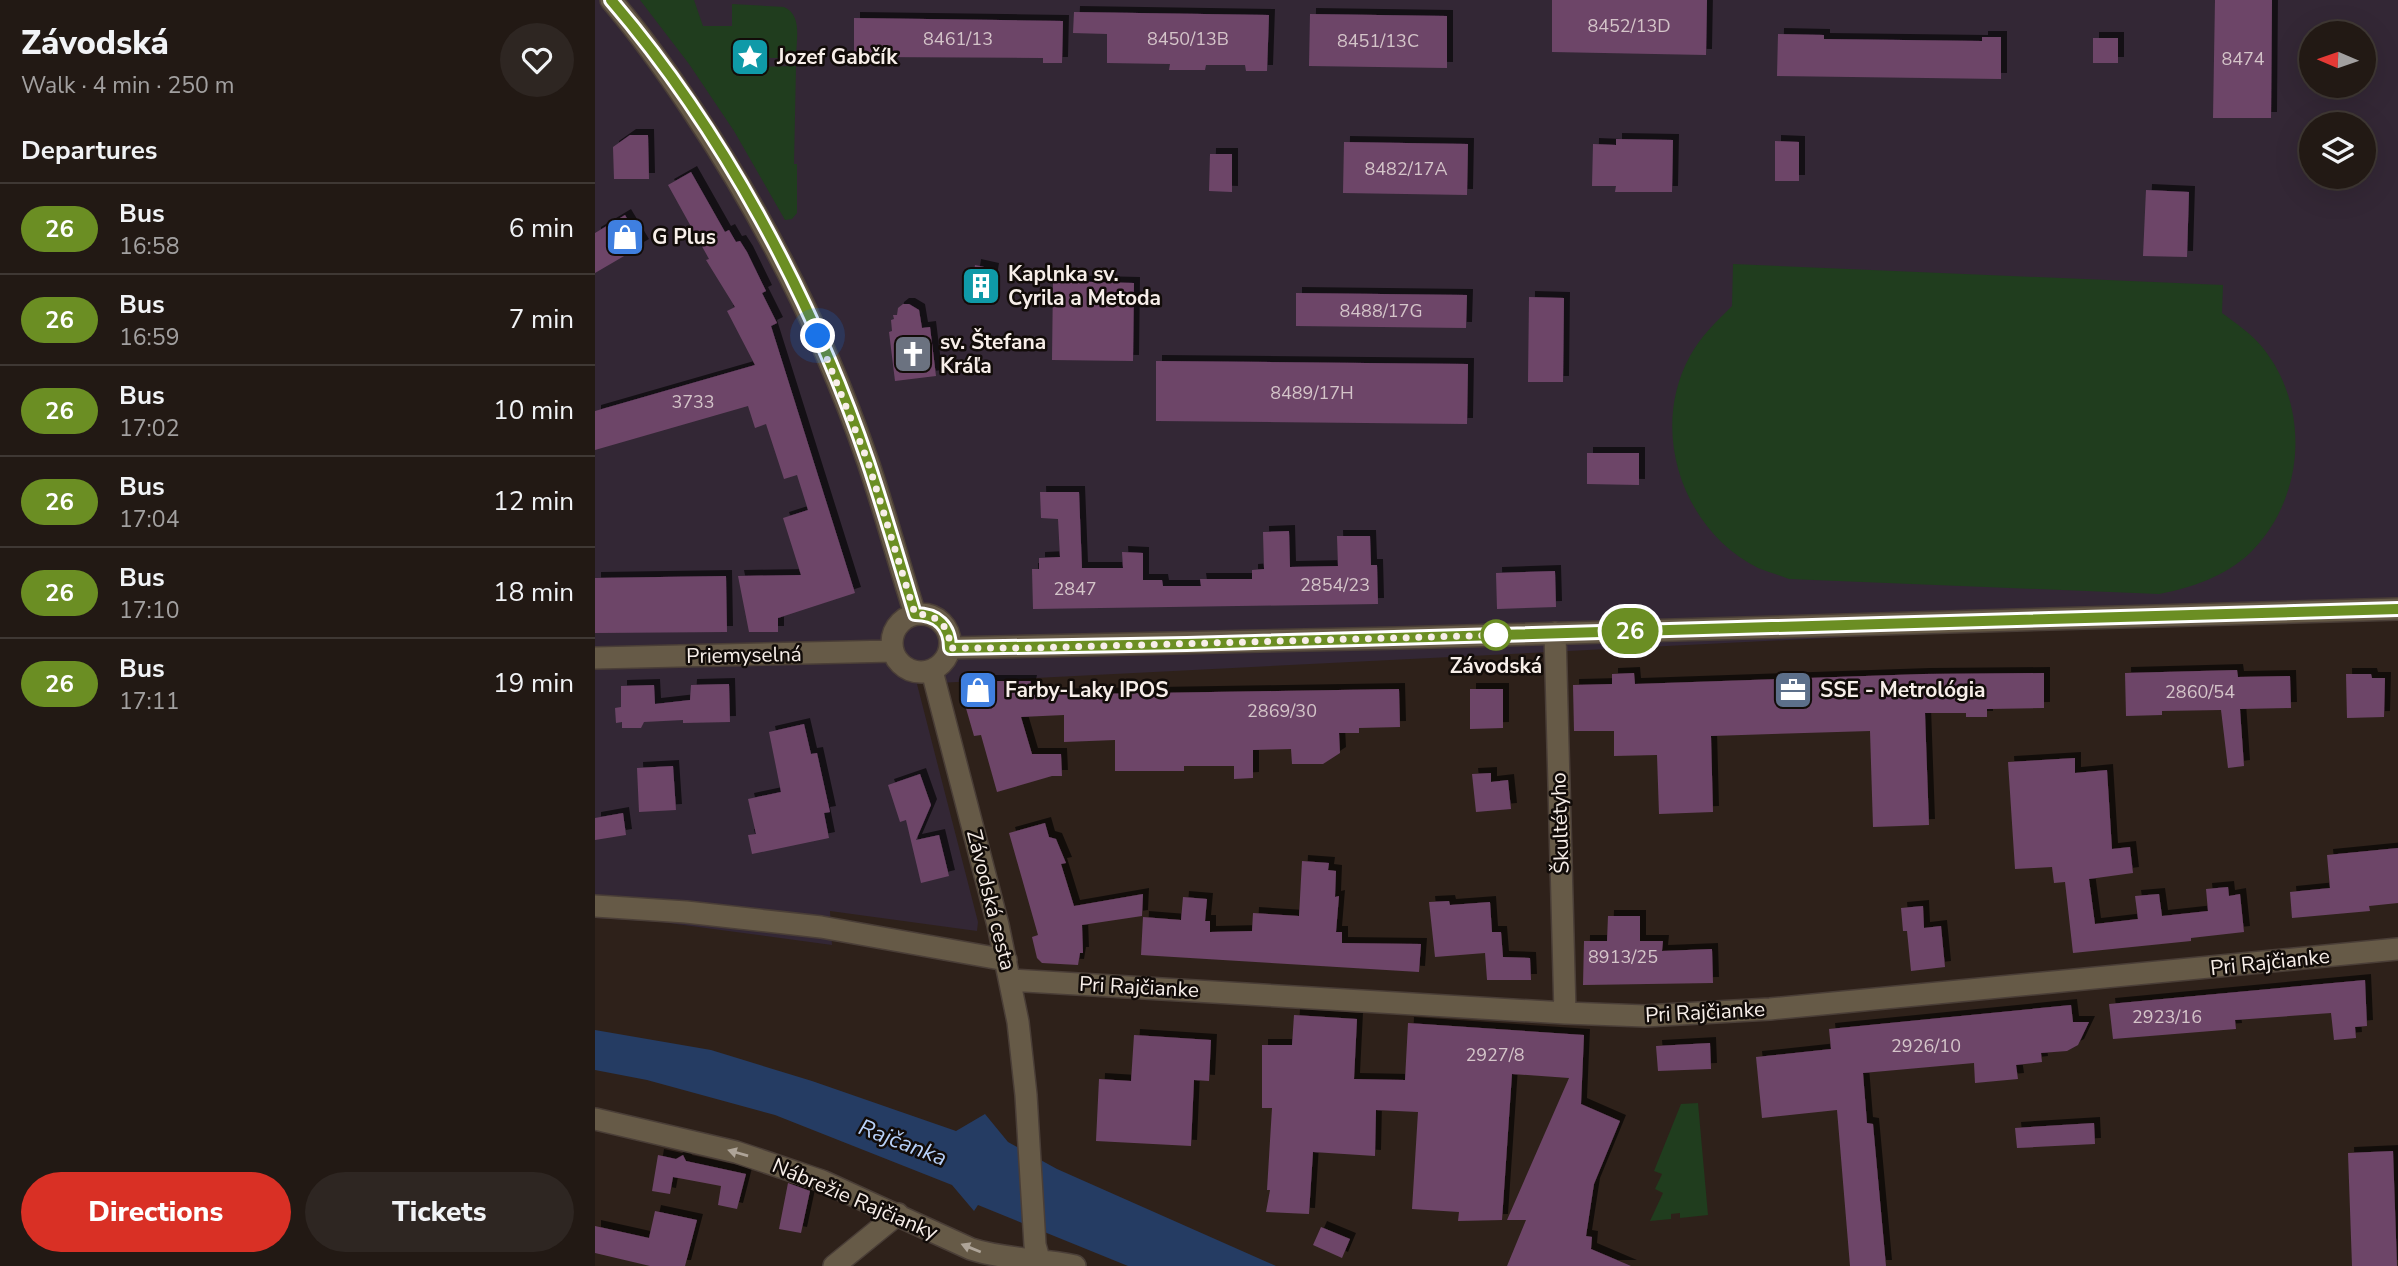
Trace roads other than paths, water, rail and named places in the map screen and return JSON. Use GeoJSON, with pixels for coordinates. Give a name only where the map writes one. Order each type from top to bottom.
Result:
{"type":"FeatureCollection","features":[{"type":"Feature","properties":{"kind":"street"},"geometry":{"type":"LineString","coordinates":[[611,0],[665,69],[714,141],[795,283],[865,456],[915,614]]}},
{"type":"Feature","properties":{"kind":"street"},"geometry":{"type":"LineString","coordinates":[[950,648],[1555,634],[2398,609]]}},
{"type":"Feature","properties":{"kind":"street"},"geometry":{"type":"LineString","coordinates":[[915,614],[933,616],[941,622],[950,638],[950,648],[947,657],[932,671],[916,673],[901,665],[893,651],[892,639],[896,628],[904,619],[915,614]]}},
{"type":"Feature","properties":{"kind":"street","name":"Škultétyho"},"geometry":{"type":"LineString","coordinates":[[1555,634],[1565,1013]]}},
{"type":"Feature","properties":{"kind":"street","name":"Priemyselná"},"geometry":{"type":"LineString","coordinates":[[595,658],[893,651]]}},
{"type":"Feature","properties":{"kind":"street","name":"Závodská cesta"},"geometry":{"type":"LineString","coordinates":[[932,671],[1008,970],[1023,1062],[1038,1257]]}},
{"type":"Feature","properties":{"kind":"street","name":"Pri Rajčianke"},"geometry":{"type":"LineString","coordinates":[[595,906],[686,912],[821,927],[1008,970],[1565,1013],[1645,1016],[1770,1009],[2398,949]]}},
{"type":"Feature","properties":{"kind":"street","name":"Nábrežie Rajčianky"},"geometry":{"type":"LineString","coordinates":[[595,1119],[736,1152],[823,1181],[994,1257],[1038,1257],[1075,1266]]}},
{"type":"Feature","properties":{"kind":"street"},"geometry":{"type":"LineString","coordinates":[[834,1266],[898,1214]]}},
{"type":"Feature","properties":{"kind":"water","name":"Rajčanka"},"geometry":{"type":"Polygon","coordinates":[[[595,1030],[711,1050],[812,1081],[956,1131],[985,1114],[1008,1142],[1057,1169],[1276,1266],[1128,1266],[978,1205],[974,1211],[952,1185],[775,1115],[647,1080],[595,1070],[595,1030]]]}},
{"type":"Feature","properties":{"kind":"place","name":"Jozef Gabčík"},"geometry":{"type":"Point","coordinates":[750,57]}},
{"type":"Feature","properties":{"kind":"place","name":"G Plus"},"geometry":{"type":"Point","coordinates":[625,237]}},
{"type":"Feature","properties":{"kind":"place","name":"Kaplnka sv. Cyrila a Metoda"},"geometry":{"type":"Point","coordinates":[981,286]}},
{"type":"Feature","properties":{"kind":"place","name":"sv. Štefana Kráľa"},"geometry":{"type":"Point","coordinates":[913,354]}},
{"type":"Feature","properties":{"kind":"place","name":"Závodská"},"geometry":{"type":"Point","coordinates":[1496,635]}},
{"type":"Feature","properties":{"kind":"place","name":"Farby-Laky IPOS"},"geometry":{"type":"Point","coordinates":[978,690]}},
{"type":"Feature","properties":{"kind":"place","name":"SSE - Metrológia"},"geometry":{"type":"Point","coordinates":[1793,690]}}]}
